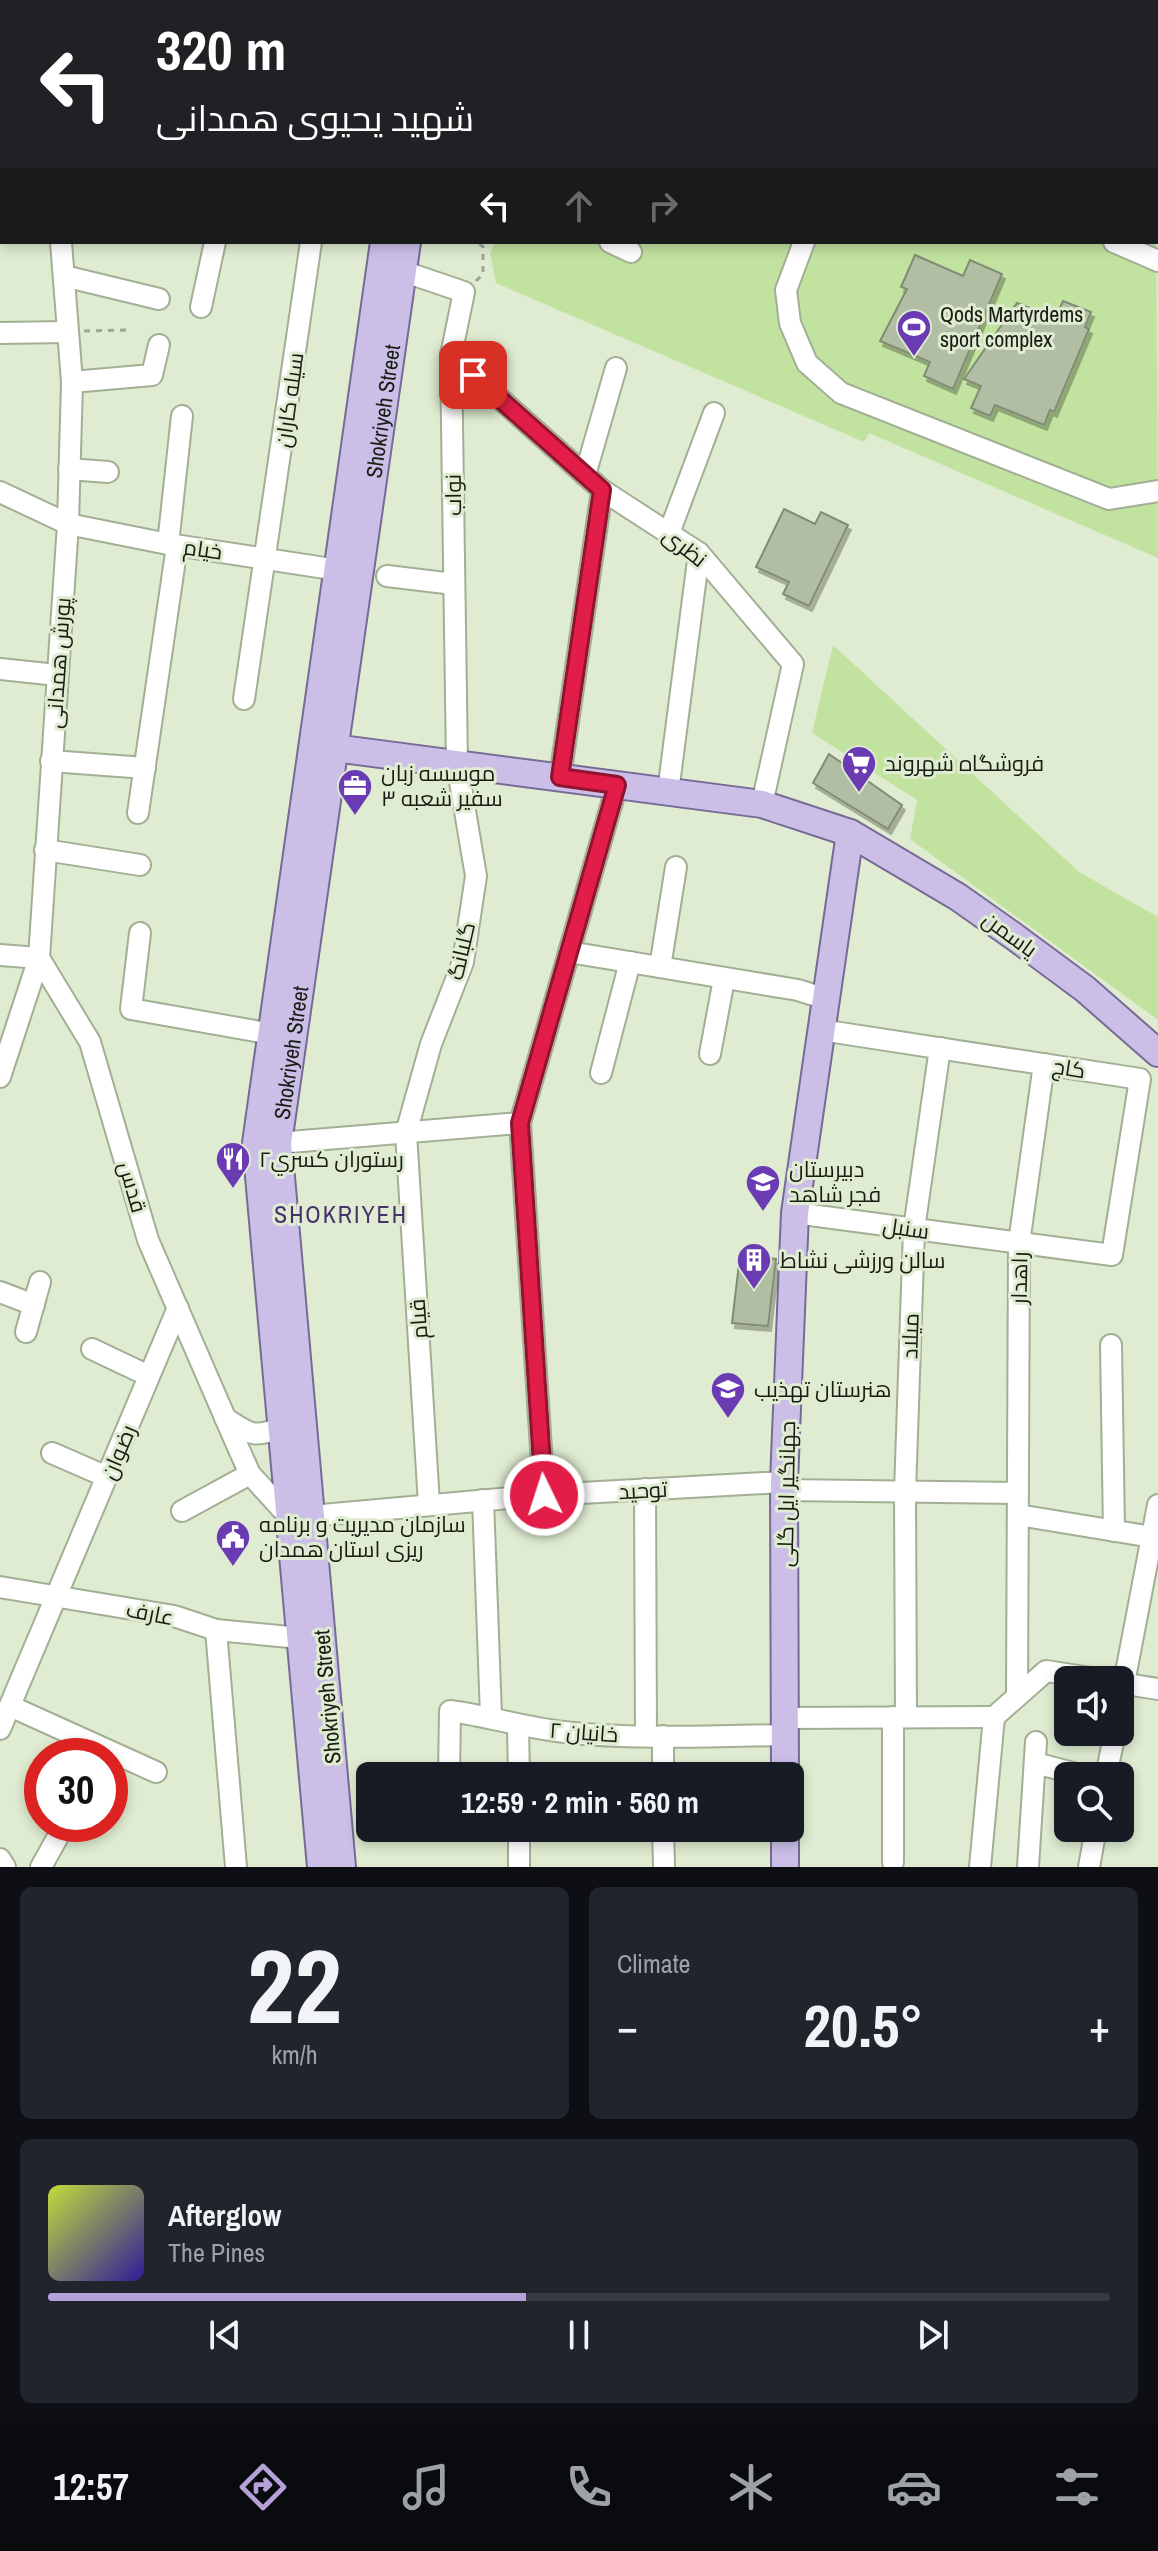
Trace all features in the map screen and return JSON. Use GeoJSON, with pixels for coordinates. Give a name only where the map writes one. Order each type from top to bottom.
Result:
{"type":"FeatureCollection","features":[{"type":"Feature","properties":{"kind":"main road","name":"Shokriyeh Street"},"geometry":{"type":"LineString","coordinates":[[342,1867],[300,1517],[282,1427],[256,1143],[384,244]]}},
{"type":"Feature","properties":{"kind":"main road","name":"Shokriyeh Street"},"geometry":{"type":"LineString","coordinates":[[321,1867],[300,1638],[300,1517],[278,1143],[407,244]]}},
{"type":"Feature","properties":{"kind":"main road","name":"یاسمن"},"geometry":{"type":"LineString","coordinates":[[334,748],[762,804],[850,833],[958,897],[1012,935],[1085,989],[1158,1053]]}},
{"type":"Feature","properties":{"kind":"main road","name":"جهانگیر ایل گلی"},"geometry":{"type":"LineString","coordinates":[[785,1762],[784,1486],[795,1213],[850,833]]}},
{"type":"Feature","properties":{"kind":"main road"},"geometry":{"type":"LineString","coordinates":[[785,1842],[785,1867]]}},
{"type":"Feature","properties":{"kind":"street","name":"پورش همدانی"},"geometry":{"type":"LineString","coordinates":[[0,1077],[39,958],[68,524],[72,382],[61,244]]}},
{"type":"Feature","properties":{"kind":"street"},"geometry":{"type":"LineString","coordinates":[[201,307],[215,244]]}},
{"type":"Feature","properties":{"kind":"street","name":"سیله کاران"},"geometry":{"type":"LineString","coordinates":[[244,699],[311,244]]}},
{"type":"Feature","properties":{"kind":"street"},"geometry":{"type":"LineString","coordinates":[[614,244],[631,252]]}},
{"type":"Feature","properties":{"kind":"street"},"geometry":{"type":"LineString","coordinates":[[803,244],[786,290],[790,323],[807,363],[841,393],[1109,499],[1158,491]]}},
{"type":"Feature","properties":{"kind":"street"},"geometry":{"type":"LineString","coordinates":[[1119,244],[1158,261]]}},
{"type":"Feature","properties":{"kind":"street"},"geometry":{"type":"LineString","coordinates":[[402,271],[464,292]]}},
{"type":"Feature","properties":{"kind":"street"},"geometry":{"type":"LineString","coordinates":[[64,276],[159,299]]}},
{"type":"Feature","properties":{"kind":"street","name":"نواب"},"geometry":{"type":"LineString","coordinates":[[457,764],[451,355],[464,292]]}},
{"type":"Feature","properties":{"kind":"street"},"geometry":{"type":"LineString","coordinates":[[0,333],[67,332]]}},
{"type":"Feature","properties":{"kind":"street"},"geometry":{"type":"LineString","coordinates":[[72,382],[152,375],[159,345]]}},
{"type":"Feature","properties":{"kind":"street","name":"نظری"},"geometry":{"type":"LineString","coordinates":[[451,355],[602,490],[699,553],[793,664],[762,804]]}},
{"type":"Feature","properties":{"kind":"street"},"geometry":{"type":"LineString","coordinates":[[585,475],[616,368]]}},
{"type":"Feature","properties":{"kind":"street"},"geometry":{"type":"LineString","coordinates":[[669,533],[714,413]]}},
{"type":"Feature","properties":{"kind":"street"},"geometry":{"type":"LineString","coordinates":[[138,813],[173,545],[182,416]]}},
{"type":"Feature","properties":{"kind":"street"},"geometry":{"type":"LineString","coordinates":[[69,469],[108,472]]}},
{"type":"Feature","properties":{"kind":"street"},"geometry":{"type":"LineString","coordinates":[[560,777],[602,490]]}},
{"type":"Feature","properties":{"kind":"street","name":"خیام"},"geometry":{"type":"LineString","coordinates":[[0,492],[68,524],[173,545],[338,570]]}},
{"type":"Feature","properties":{"kind":"street"},"geometry":{"type":"LineString","coordinates":[[668,792],[699,553]]}},
{"type":"Feature","properties":{"kind":"street"},"geometry":{"type":"LineString","coordinates":[[387,576],[454,584]]}},
{"type":"Feature","properties":{"kind":"street"},"geometry":{"type":"LineString","coordinates":[[0,669],[57,675]]}},
{"type":"Feature","properties":{"kind":"street"},"geometry":{"type":"LineString","coordinates":[[51,761],[145,768]]}},
{"type":"Feature","properties":{"kind":"street","name":"گلبانگ"},"geometry":{"type":"LineString","coordinates":[[406,1133],[431,1044],[463,962],[476,876],[457,764]]}},
{"type":"Feature","properties":{"kind":"street"},"geometry":{"type":"LineString","coordinates":[[544,1495],[520,1123],[617,785]]}},
{"type":"Feature","properties":{"kind":"street"},"geometry":{"type":"LineString","coordinates":[[45,850],[140,865]]}},
{"type":"Feature","properties":{"kind":"street"},"geometry":{"type":"LineString","coordinates":[[660,967],[676,867]]}},
{"type":"Feature","properties":{"kind":"street"},"geometry":{"type":"LineString","coordinates":[[140,933],[131,1009],[272,1034]]}},
{"type":"Feature","properties":{"kind":"street"},"geometry":{"type":"LineString","coordinates":[[569,952],[798,990],[826,999]]}},
{"type":"Feature","properties":{"kind":"street"},"geometry":{"type":"LineString","coordinates":[[0,955],[39,958]]}},
{"type":"Feature","properties":{"kind":"street","name":"قدس"},"geometry":{"type":"LineString","coordinates":[[39,958],[90,1042],[148,1240],[250,1474],[300,1517]]}},
{"type":"Feature","properties":{"kind":"street"},"geometry":{"type":"LineString","coordinates":[[601,1073],[630,962]]}},
{"type":"Feature","properties":{"kind":"street"},"geometry":{"type":"LineString","coordinates":[[710,1054],[724,979]]}},
{"type":"Feature","properties":{"kind":"street","name":"کاج"},"geometry":{"type":"LineString","coordinates":[[821,1030],[1140,1079],[1112,1255]]}},
{"type":"Feature","properties":{"kind":"street","name":"میلاد"},"geometry":{"type":"LineString","coordinates":[[893,1862],[914,1229],[940,1048]]}},
{"type":"Feature","properties":{"kind":"street","name":"راهدار"},"geometry":{"type":"LineString","coordinates":[[1017,1696],[1019,1243],[1044,1064]]}},
{"type":"Feature","properties":{"kind":"street"},"geometry":{"type":"LineString","coordinates":[[278,1143],[520,1123]]}},
{"type":"Feature","properties":{"kind":"street","name":"قیام"},"geometry":{"type":"LineString","coordinates":[[406,1133],[429,1504]]}},
{"type":"Feature","properties":{"kind":"street","name":"سنبل"},"geometry":{"type":"LineString","coordinates":[[795,1213],[1112,1255]]}},
{"type":"Feature","properties":{"kind":"street"},"geometry":{"type":"LineString","coordinates":[[26,1332],[40,1282]]}},
{"type":"Feature","properties":{"kind":"street"},"geometry":{"type":"LineString","coordinates":[[0,1292],[34,1305]]}},
{"type":"Feature","properties":{"kind":"street","name":"رضوان"},"geometry":{"type":"LineString","coordinates":[[0,1729],[178,1308]]}},
{"type":"Feature","properties":{"kind":"street"},"geometry":{"type":"LineString","coordinates":[[1111,1345],[1114,1531]]}},
{"type":"Feature","properties":{"kind":"street"},"geometry":{"type":"LineString","coordinates":[[92,1349],[149,1376]]}},
{"type":"Feature","properties":{"kind":"street"},"geometry":{"type":"LineString","coordinates":[[225,1418],[249,1434],[262,1435],[282,1427]]}},
{"type":"Feature","properties":{"kind":"street"},"geometry":{"type":"LineString","coordinates":[[52,1453],[107,1477]]}},
{"type":"Feature","properties":{"kind":"street"},"geometry":{"type":"LineString","coordinates":[[182,1511],[250,1474]]}},
{"type":"Feature","properties":{"kind":"street","name":"توحید"},"geometry":{"type":"LineString","coordinates":[[300,1517],[429,1504],[645,1489],[784,1486],[1018,1493]]}},
{"type":"Feature","properties":{"kind":"street"},"geometry":{"type":"LineString","coordinates":[[645,1489],[654,1736],[660,1762]]}},
{"type":"Feature","properties":{"kind":"street"},"geometry":{"type":"LineString","coordinates":[[483,1500],[491,1716]]}},
{"type":"Feature","properties":{"kind":"street"},"geometry":{"type":"LineString","coordinates":[[1120,1666],[1155,1538],[1158,1505]]}},
{"type":"Feature","properties":{"kind":"street"},"geometry":{"type":"LineString","coordinates":[[1018,1515],[1155,1538]]}},
{"type":"Feature","properties":{"kind":"street","name":"عارف"},"geometry":{"type":"LineString","coordinates":[[0,1587],[174,1616],[216,1630],[300,1638]]}},
{"type":"Feature","properties":{"kind":"street"},"geometry":{"type":"LineString","coordinates":[[216,1630],[236,1867]]}},
{"type":"Feature","properties":{"kind":"street"},"geometry":{"type":"LineString","coordinates":[[980,1867],[994,1717],[1046,1671],[1054,1672]]}},
{"type":"Feature","properties":{"kind":"street"},"geometry":{"type":"LineString","coordinates":[[1134,1685],[1158,1689]]}},
{"type":"Feature","properties":{"kind":"street"},"geometry":{"type":"LineString","coordinates":[[10,1706],[156,1772]]}},
{"type":"Feature","properties":{"kind":"street","name":"خانیان ۲"},"geometry":{"type":"LineString","coordinates":[[449,1762],[450,1711],[491,1716],[518,1727],[568,1733],[654,1736],[899,1717],[994,1717]]}},
{"type":"Feature","properties":{"kind":"street"},"geometry":{"type":"LineString","coordinates":[[518,1727],[519,1762]]}},
{"type":"Feature","properties":{"kind":"street"},"geometry":{"type":"LineString","coordinates":[[1028,1867],[1036,1753],[1055,1762]]}},
{"type":"Feature","properties":{"kind":"street"},"geometry":{"type":"LineString","coordinates":[[41,1867],[55,1842]]}},
{"type":"Feature","properties":{"kind":"street"},"geometry":{"type":"LineString","coordinates":[[519,1842],[519,1867]]}},
{"type":"Feature","properties":{"kind":"street"},"geometry":{"type":"LineString","coordinates":[[663,1842],[664,1867]]}},
{"type":"Feature","properties":{"kind":"street"},"geometry":{"type":"LineString","coordinates":[[1089,1867],[1093,1842]]}},
{"type":"Feature","properties":{"kind":"street"},"geometry":{"type":"LineString","coordinates":[[0,1859],[5,1867]]}},
{"type":"Feature","properties":{"kind":"path"},"geometry":{"type":"LineString","coordinates":[[464,292],[483,274],[483,247],[480,244]]}},
{"type":"Feature","properties":{"kind":"path"},"geometry":{"type":"LineString","coordinates":[[67,332],[128,330]]}},
{"type":"Feature","properties":{"kind":"green space","name":"Qods Martyrdems sport complex"},"geometry":{"type":"Polygon","coordinates":[[[494,244],[1156,244],[1158,558],[869,433],[864,442],[496,283],[490,253],[494,244]]]}},
{"type":"Feature","properties":{"kind":"green space"},"geometry":{"type":"Polygon","coordinates":[[[833,645],[1079,872],[1158,917],[1158,1020],[910,839],[917,800],[812,733],[833,645]]]}},
{"type":"Feature","properties":{"kind":"building"},"geometry":{"type":"Polygon","coordinates":[[[915,255],[963,276],[970,260],[1002,274],[953,389],[924,376],[930,362],[880,341],[907,289],[901,287],[915,255]]]}},
{"type":"Feature","properties":{"kind":"building"},"geometry":{"type":"Polygon","coordinates":[[[1063,301],[1091,312],[1085,327],[1089,329],[1054,412],[1050,410],[1044,425],[995,405],[990,416],[971,408],[981,386],[964,379],[1017,303],[1030,308],[1028,313],[1053,323],[1063,301]]]}},
{"type":"Feature","properties":{"kind":"building"},"geometry":{"type":"Polygon","coordinates":[[[784,509],[815,524],[821,512],[848,525],[809,606],[783,594],[789,582],[756,567],[784,509]]]}},
{"type":"Feature","properties":{"kind":"building","name":"فروشگاه شهروند"},"geometry":{"type":"Polygon","coordinates":[[[829,754],[902,805],[888,829],[813,783],[829,754]]]}},
{"type":"Feature","properties":{"kind":"building","name":"سالن ورزشی نشاط"},"geometry":{"type":"Polygon","coordinates":[[[740,1255],[776,1259],[768,1326],[732,1323],[740,1255]]]}},
{"type":"Feature","properties":{"kind":"place","name":"Qods Martyrdems sport complex"},"geometry":{"type":"Point","coordinates":[914,358]}},
{"type":"Feature","properties":{"kind":"place","name":"فروشگاه شهروند"},"geometry":{"type":"Point","coordinates":[859,794]}},
{"type":"Feature","properties":{"kind":"place","name":"موسسه زبان سفیر شعبه ۳"},"geometry":{"type":"Point","coordinates":[355,817]}},
{"type":"Feature","properties":{"kind":"place","name":"رستوران کسري٢"},"geometry":{"type":"Point","coordinates":[233,1190]}},
{"type":"Feature","properties":{"kind":"place","name":"دبیرستان فجر شاهد"},"geometry":{"type":"Point","coordinates":[763,1213]}},
{"type":"Feature","properties":{"kind":"place","name":"سالن ورزشی نشاط"},"geometry":{"type":"Point","coordinates":[754,1291]}},
{"type":"Feature","properties":{"kind":"place","name":"هنرستان تهذیب"},"geometry":{"type":"Point","coordinates":[728,1420]}},
{"type":"Feature","properties":{"kind":"place","name":"سازمان مدیریت و برنامه ریزی استان همدان"},"geometry":{"type":"Point","coordinates":[233,1568]}},
{"type":"Feature","properties":{"kind":"district","name":"SHOKRIYEH"},"geometry":{"type":"Point","coordinates":[341,1215]}},
{"type":"Feature","properties":{"kind":"route"},"geometry":{"type":"LineString","coordinates":[[473,375],[602,490],[560,777],[617,785],[520,1123],[544,1495]]}}]}
